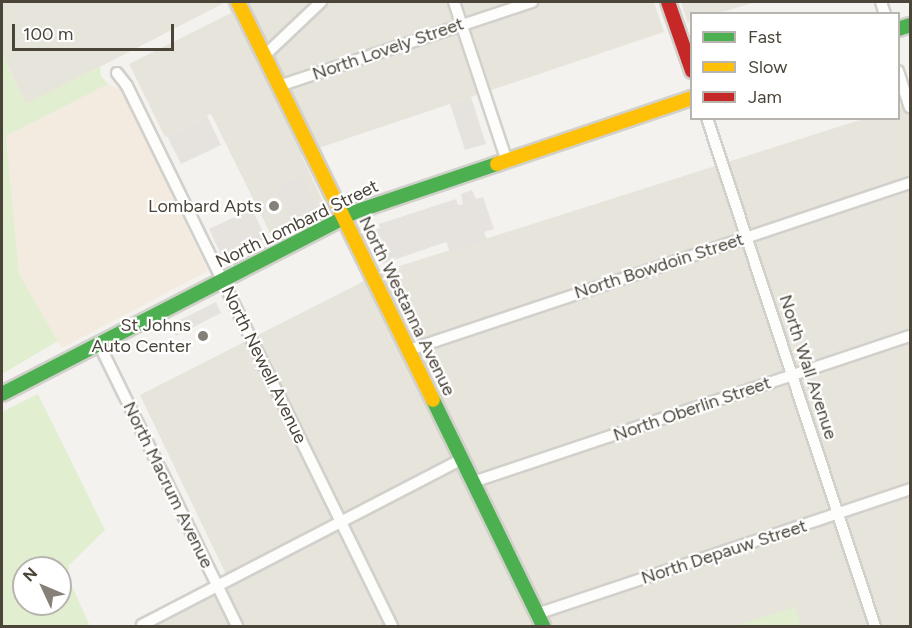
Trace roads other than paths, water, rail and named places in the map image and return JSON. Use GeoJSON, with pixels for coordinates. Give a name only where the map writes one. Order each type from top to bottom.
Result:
{"type":"FeatureCollection","features":[{"type":"Feature","properties":{"kind":"main road","name":"North Westanna Avenue"},"geometry":{"type":"LineString","coordinates":[[238,2],[540,620]]}},
{"type":"Feature","properties":{"kind":"main road"},"geometry":{"type":"LineString","coordinates":[[668,2],[690,65]]}},
{"type":"Feature","properties":{"kind":"main road","name":"North Lombard Street"},"geometry":{"type":"LineString","coordinates":[[2,394],[343,217],[506,158],[690,99]]}},
{"type":"Feature","properties":{"kind":"street"},"geometry":{"type":"LineString","coordinates":[[264,56],[321,2]]}},
{"type":"Feature","properties":{"kind":"street"},"geometry":{"type":"LineString","coordinates":[[454,2],[506,158]]}},
{"type":"Feature","properties":{"kind":"street","name":"North Lovely Street"},"geometry":{"type":"LineString","coordinates":[[279,86],[532,2]]}},
{"type":"Feature","properties":{"kind":"street","name":"North Newell Avenue"},"geometry":{"type":"LineString","coordinates":[[117,74],[128,86],[392,627]]}},
{"type":"Feature","properties":{"kind":"street"},"geometry":{"type":"LineString","coordinates":[[900,77],[910,107]]}},
{"type":"Feature","properties":{"kind":"street","name":"North Wall Avenue"},"geometry":{"type":"LineString","coordinates":[[708,120],[875,627]]}},
{"type":"Feature","properties":{"kind":"street","name":"North Bowdoin Street"},"geometry":{"type":"LineString","coordinates":[[409,350],[910,183]]}},
{"type":"Feature","properties":{"kind":"street","name":"North Oberlin Street"},"geometry":{"type":"LineString","coordinates":[[473,482],[910,336]]}},
{"type":"Feature","properties":{"kind":"street","name":"North Macrum Avenue"},"geometry":{"type":"LineString","coordinates":[[99,344],[237,627]]}},
{"type":"Feature","properties":{"kind":"street"},"geometry":{"type":"LineString","coordinates":[[142,624],[462,459]]}},
{"type":"Feature","properties":{"kind":"street","name":"North Depauw Street"},"geometry":{"type":"LineString","coordinates":[[540,620],[910,489]]}},
{"type":"Feature","properties":{"kind":"place","name":"Lombard Apts"},"geometry":{"type":"Point","coordinates":[274,206]}},
{"type":"Feature","properties":{"kind":"place","name":"St Johns Auto Center"},"geometry":{"type":"Point","coordinates":[203,336]}}]}
